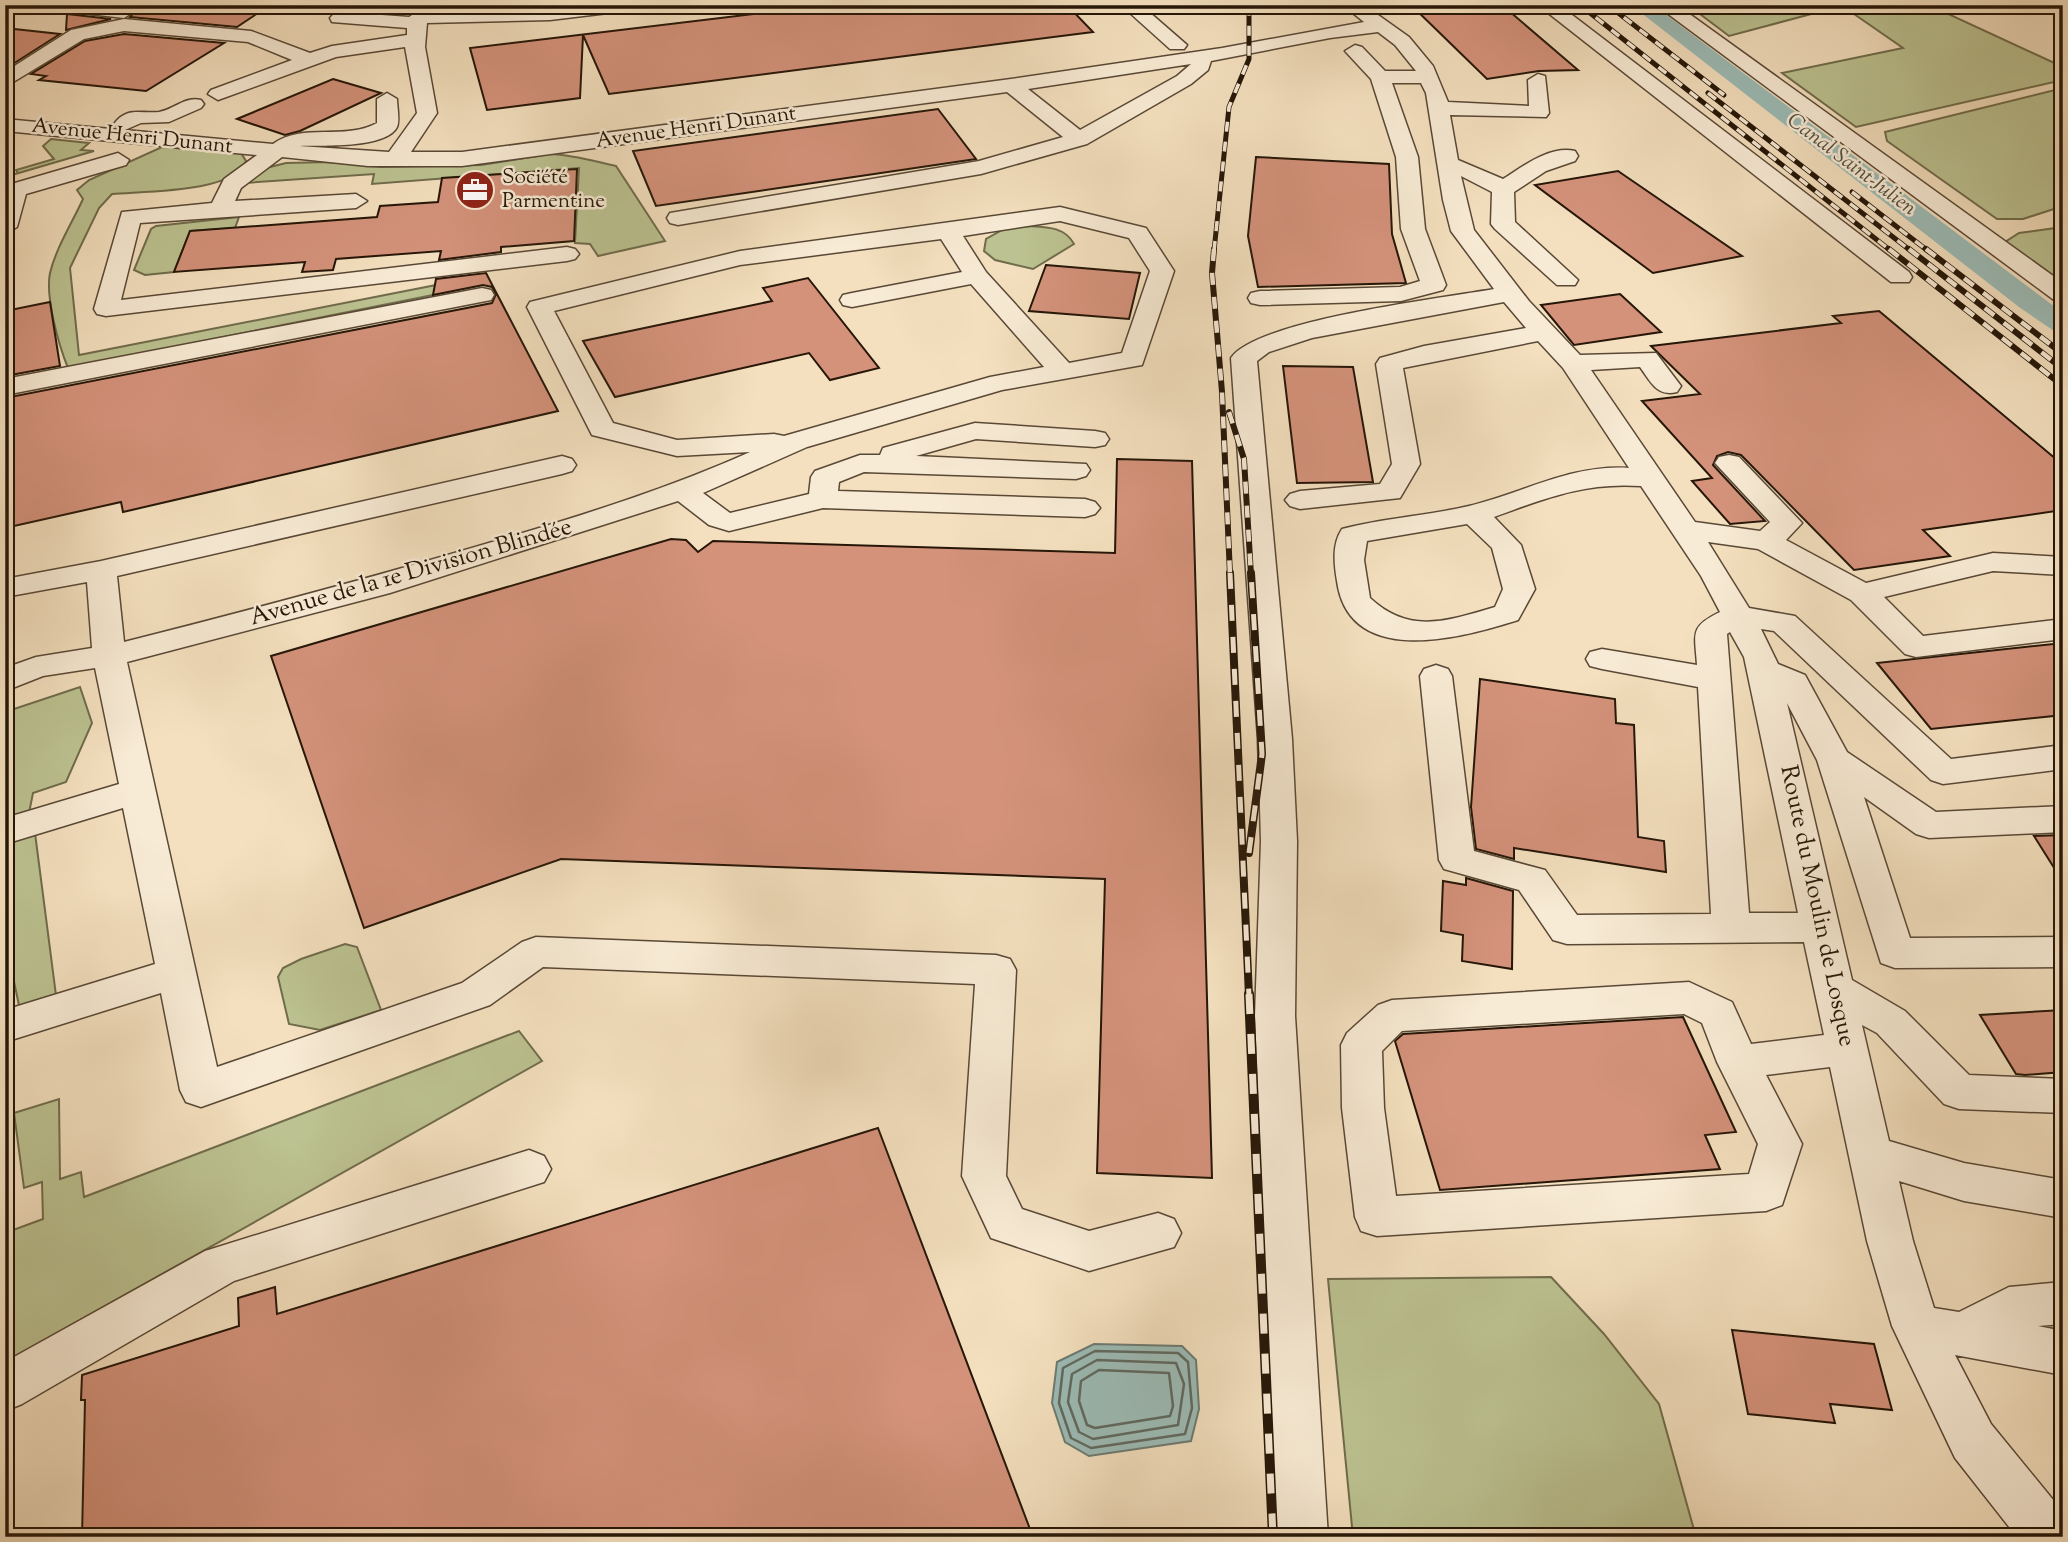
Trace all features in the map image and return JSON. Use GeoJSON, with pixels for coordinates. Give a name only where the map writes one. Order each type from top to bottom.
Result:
{"type":"FeatureCollection","features":[{"type":"Feature","properties":{"kind":"street"},"geometry":{"type":"LineString","coordinates":[[54,5],[124,12]]}},
{"type":"Feature","properties":{"kind":"street"},"geometry":{"type":"LineString","coordinates":[[353,5],[339,18],[418,28]]}},
{"type":"Feature","properties":{"kind":"street"},"geometry":{"type":"LineString","coordinates":[[218,94],[332,52],[418,28],[503,10],[633,5]]}},
{"type":"Feature","properties":{"kind":"street"},"geometry":{"type":"LineString","coordinates":[[1130,5],[1177,45]]}},
{"type":"Feature","properties":{"kind":"street","name":"Route du Moulin de Losque"},"geometry":{"type":"LineString","coordinates":[[1352,5],[1402,41],[1428,77],[1438,108],[1464,231],[1525,310],[1573,363],[1653,478],[1687,530],[1760,657],[1890,1241],[1916,1326],[1973,1441],[2050,1537]]}},
{"type":"Feature","properties":{"kind":"street"},"geometry":{"type":"LineString","coordinates":[[1547,5],[1899,277]]}},
{"type":"Feature","properties":{"kind":"street"},"geometry":{"type":"LineString","coordinates":[[1665,5],[2063,295]]}},
{"type":"Feature","properties":{"kind":"street"},"geometry":{"type":"LineString","coordinates":[[5,81],[78,34],[124,25],[251,37],[310,60]]}},
{"type":"Feature","properties":{"kind":"street","name":"Avenue Henri Dunant"},"geometry":{"type":"LineString","coordinates":[[5,125],[395,160],[462,159],[1011,85],[1203,57],[1330,32],[1382,26]]}},
{"type":"Feature","properties":{"kind":"street"},"geometry":{"type":"LineString","coordinates":[[340,72],[418,28]]}},
{"type":"Feature","properties":{"kind":"street"},"geometry":{"type":"LineString","coordinates":[[395,160],[427,113],[418,28]]}},
{"type":"Feature","properties":{"kind":"street"},"geometry":{"type":"LineString","coordinates":[[502,136],[1177,45],[1198,50],[1203,57],[1200,66],[1184,80],[1079,139],[982,167],[678,218]]}},
{"type":"Feature","properties":{"kind":"street"},"geometry":{"type":"LineString","coordinates":[[1260,298],[1401,294],[1434,285],[1413,229],[1407,157],[1380,77],[1355,51]]}},
{"type":"Feature","properties":{"kind":"street"},"geometry":{"type":"LineString","coordinates":[[1380,77],[1428,77]]}},
{"type":"Feature","properties":{"kind":"street"},"geometry":{"type":"LineString","coordinates":[[1438,108],[1539,113],[1538,80]]}},
{"type":"Feature","properties":{"kind":"street"},"geometry":{"type":"LineString","coordinates":[[1011,85],[1079,139]]}},
{"type":"Feature","properties":{"kind":"street"},"geometry":{"type":"LineString","coordinates":[[220,209],[232,184],[292,140],[367,137],[387,126],[387,99]]}},
{"type":"Feature","properties":{"kind":"street"},"geometry":{"type":"LineString","coordinates":[[101,112],[162,118],[194,104]]}},
{"type":"Feature","properties":{"kind":"street"},"geometry":{"type":"LineString","coordinates":[[106,135],[137,116]]}},
{"type":"Feature","properties":{"kind":"street"},"geometry":{"type":"LineString","coordinates":[[219,146],[244,127]]}},
{"type":"Feature","properties":{"kind":"street"},"geometry":{"type":"LineString","coordinates":[[1503,189],[1538,166],[1567,156]]}},
{"type":"Feature","properties":{"kind":"street"},"geometry":{"type":"LineString","coordinates":[[5,227],[11,191],[118,160]]}},
{"type":"Feature","properties":{"kind":"street"},"geometry":{"type":"LineString","coordinates":[[1448,164],[1479,175],[1503,189]]}},
{"type":"Feature","properties":{"kind":"street"},"geometry":{"type":"LineString","coordinates":[[1503,189],[1503,225],[1566,279]]}},
{"type":"Feature","properties":{"kind":"street"},"geometry":{"type":"LineString","coordinates":[[356,201],[130,217],[106,309],[567,254]]}},
{"type":"Feature","properties":{"kind":"street"},"geometry":{"type":"LineString","coordinates":[[1060,214],[1138,233],[1162,271],[1133,359],[1062,371],[999,383],[797,441],[677,448],[602,429],[539,307],[740,258],[1060,214]]}},
{"type":"Feature","properties":{"kind":"street"},"geometry":{"type":"LineString","coordinates":[[948,231],[977,276],[1062,371]]}},
{"type":"Feature","properties":{"kind":"street"},"geometry":{"type":"LineString","coordinates":[[852,300],[977,276]]}},
{"type":"Feature","properties":{"kind":"street"},"geometry":{"type":"LineString","coordinates":[[5,387],[482,295]]}},
{"type":"Feature","properties":{"kind":"street"},"geometry":{"type":"LineString","coordinates":[[1300,500],[1390,492],[1406,464],[1389,364],[1424,354],[1525,310]]}},
{"type":"Feature","properties":{"kind":"street"},"geometry":{"type":"LineString","coordinates":[[1302,1537],[1275,1016],[1279,841],[1275,751],[1244,358],[1260,347],[1306,331],[1525,310]]}},
{"type":"Feature","properties":{"kind":"street"},"geometry":{"type":"LineString","coordinates":[[1573,363],[1647,359],[1668,386]]}},
{"type":"Feature","properties":{"kind":"street"},"geometry":{"type":"LineString","coordinates":[[823,499],[825,477],[859,463],[975,431],[1095,439]]}},
{"type":"Feature","properties":{"kind":"street","name":"Avenue de la 1e Division Blindée"},"geometry":{"type":"LineString","coordinates":[[5,680],[36,667],[109,656],[379,586],[581,525],[695,485],[797,441]]}},
{"type":"Feature","properties":{"kind":"street"},"geometry":{"type":"LineString","coordinates":[[859,463],[1076,470]]}},
{"type":"Feature","properties":{"kind":"street"},"geometry":{"type":"LineString","coordinates":[[1729,463],[1787,523],[1766,541]]}},
{"type":"Feature","properties":{"kind":"street"},"geometry":{"type":"LineString","coordinates":[[5,589],[101,570],[562,465]]}},
{"type":"Feature","properties":{"kind":"street"},"geometry":{"type":"LineString","coordinates":[[1474,513],[1506,545],[1519,589],[1507,614],[1462,627],[1415,633],[1381,623],[1355,601],[1349,559],[1353,535],[1396,525],[1474,513],[1545,489],[1606,475],[1653,478]]}},
{"type":"Feature","properties":{"kind":"street"},"geometry":{"type":"LineString","coordinates":[[695,485],[719,519],[729,522],[823,499],[1085,508]]}},
{"type":"Feature","properties":{"kind":"street"},"geometry":{"type":"LineString","coordinates":[[1687,530],[1766,541],[1862,593],[1916,647],[2063,629]]}},
{"type":"Feature","properties":{"kind":"street"},"geometry":{"type":"LineString","coordinates":[[1862,593],[1993,562],[2063,566]]}},
{"type":"Feature","properties":{"kind":"street"},"geometry":{"type":"LineString","coordinates":[[101,570],[109,656],[201,1090],[476,994],[536,952],[996,970],[984,1175],[1007,1224],[1089,1251],[1158,1233]]}},
{"type":"Feature","properties":{"kind":"street"},"geometry":{"type":"LineString","coordinates":[[1731,927],[1711,629],[1738,616],[1784,623],[1943,772],[2063,757]]}},
{"type":"Feature","properties":{"kind":"street","name":"Avenue de la 1e Division Blindée"},"geometry":{"type":"LineString","coordinates":[[5,704],[109,656]]}},
{"type":"Feature","properties":{"kind":"street"},"geometry":{"type":"LineString","coordinates":[[1602,659],[1715,679]]}},
{"type":"Feature","properties":{"kind":"street"},"geometry":{"type":"LineString","coordinates":[[1763,670],[1793,683],[1833,760],[1895,953],[2063,952]]}},
{"type":"Feature","properties":{"kind":"street"},"geometry":{"type":"LineString","coordinates":[[1436,676],[1457,860],[1532,880],[1567,930],[1822,927]]}},
{"type":"Feature","properties":{"kind":"street"},"geometry":{"type":"LineString","coordinates":[[1833,760],[1929,825],[2063,819]]}},
{"type":"Feature","properties":{"kind":"street"},"geometry":{"type":"LineString","coordinates":[[5,831],[138,791]]}},
{"type":"Feature","properties":{"kind":"street"},"geometry":{"type":"LineString","coordinates":[[5,1026],[176,973]]}},
{"type":"Feature","properties":{"kind":"street"},"geometry":{"type":"LineString","coordinates":[[1835,989],[1891,1022],[1959,1092],[2063,1096]]}},
{"type":"Feature","properties":{"kind":"street"},"geometry":{"type":"LineString","coordinates":[[1689,998],[1718,1013],[1738,1062],[1780,1144],[1766,1192],[1377,1217],[1363,1108],[1361,1045],[1392,1016],[1689,998]]}},
{"type":"Feature","properties":{"kind":"street"},"geometry":{"type":"LineString","coordinates":[[1738,1062],[1848,1048]]}},
{"type":"Feature","properties":{"kind":"street"},"geometry":{"type":"LineString","coordinates":[[1871,1154],[1964,1182],[2063,1199]]}},
{"type":"Feature","properties":{"kind":"street"},"geometry":{"type":"LineString","coordinates":[[5,1388],[221,1265],[529,1169]]}},
{"type":"Feature","properties":{"kind":"street"},"geometry":{"type":"LineString","coordinates":[[1964,1334],[2009,1308],[2063,1303]]}},
{"type":"Feature","properties":{"kind":"street"},"geometry":{"type":"LineString","coordinates":[[1916,1326],[2063,1353]]}},
{"type":"Feature","properties":{"kind":"green space"},"geometry":{"type":"Polygon","coordinates":[[[1688,5],[1845,5],[1729,36],[1688,5]]]}},
{"type":"Feature","properties":{"kind":"green space"},"geometry":{"type":"Polygon","coordinates":[[[1892,5],[1929,5],[2063,67],[2063,80],[1856,127],[1782,73],[1903,48],[1854,14],[1892,5]]]}},
{"type":"Feature","properties":{"kind":"green space"},"geometry":{"type":"Polygon","coordinates":[[[2063,88],[2063,206],[2023,219],[1997,219],[1887,141],[1885,132],[2063,88]]]}},
{"type":"Feature","properties":{"kind":"green space"},"geometry":{"type":"Polygon","coordinates":[[[51,139],[89,143],[81,150],[94,151],[5,177],[18,173],[16,170],[54,159],[43,146],[51,139]]]}},
{"type":"Feature","properties":{"kind":"green space"},"geometry":{"type":"Polygon","coordinates":[[[162,147],[241,153],[246,161],[239,171],[207,185],[112,194],[99,208],[70,268],[79,355],[487,275],[488,284],[68,368],[54,321],[49,283],[56,254],[83,199],[77,190],[89,180],[162,147]]]}},
{"type":"Feature","properties":{"kind":"green space"},"geometry":{"type":"Polygon","coordinates":[[[550,154],[616,166],[665,241],[598,256],[590,244],[575,243],[579,168],[372,184],[374,174],[244,183],[266,168],[286,163],[330,162],[381,167],[481,165],[550,154]]]}},
{"type":"Feature","properties":{"kind":"green space"},"geometry":{"type":"Polygon","coordinates":[[[239,217],[235,228],[190,231],[174,272],[145,275],[134,270],[151,229],[156,226],[239,217]]]}},
{"type":"Feature","properties":{"kind":"green space"},"geometry":{"type":"Polygon","coordinates":[[[1029,226],[1061,231],[1074,244],[1033,269],[995,260],[984,251],[986,239],[1004,229],[1029,226]]]}},
{"type":"Feature","properties":{"kind":"green space"},"geometry":{"type":"Polygon","coordinates":[[[2063,227],[2063,283],[2005,242],[2019,233],[2063,227]]]}},
{"type":"Feature","properties":{"kind":"green space"},"geometry":{"type":"Polygon","coordinates":[[[80,687],[92,723],[66,782],[33,793],[28,818],[5,825],[5,712],[80,687]]]}},
{"type":"Feature","properties":{"kind":"green space"},"geometry":{"type":"Polygon","coordinates":[[[35,833],[57,1003],[21,1015],[5,939],[5,837],[35,833]]]}},
{"type":"Feature","properties":{"kind":"green space"},"geometry":{"type":"Polygon","coordinates":[[[345,944],[357,947],[381,1010],[320,1030],[289,1024],[278,977],[283,968],[345,944]]]}},
{"type":"Feature","properties":{"kind":"green space"},"geometry":{"type":"Polygon","coordinates":[[[519,1031],[542,1061],[5,1362],[5,1233],[43,1219],[42,1182],[24,1188],[14,1113],[59,1099],[60,1179],[81,1172],[84,1197],[519,1031]]]}},
{"type":"Feature","properties":{"kind":"green space"},"geometry":{"type":"Polygon","coordinates":[[[1551,1277],[1604,1334],[1659,1404],[1696,1537],[1353,1537],[1328,1279],[1551,1277]]]}},
{"type":"Feature","properties":{"kind":"water"},"geometry":{"type":"Polygon","coordinates":[[[1094,1344],[1182,1346],[1196,1360],[1199,1409],[1191,1441],[1089,1456],[1065,1442],[1052,1403],[1057,1362],[1094,1344]]]}},
{"type":"Feature","properties":{"kind":"building"},"geometry":{"type":"Polygon","coordinates":[[[127,5],[270,5],[237,27],[130,17],[135,11],[127,5]]]}},
{"type":"Feature","properties":{"kind":"building"},"geometry":{"type":"Polygon","coordinates":[[[829,5],[1067,5],[1093,32],[609,94],[583,35],[580,98],[487,110],[470,48],[829,5]]]}},
{"type":"Feature","properties":{"kind":"building"},"geometry":{"type":"Polygon","coordinates":[[[1411,5],[1502,5],[1578,70],[1539,71],[1487,79],[1411,5]]]}},
{"type":"Feature","properties":{"kind":"building"},"geometry":{"type":"Polygon","coordinates":[[[67,14],[111,19],[66,30],[67,14]]]}},
{"type":"Feature","properties":{"kind":"building"},"geometry":{"type":"Polygon","coordinates":[[[5,28],[60,34],[5,69],[5,28]]]}},
{"type":"Feature","properties":{"kind":"building"},"geometry":{"type":"Polygon","coordinates":[[[124,34],[224,43],[146,91],[39,80],[46,76],[31,74],[85,41],[124,34]]]}},
{"type":"Feature","properties":{"kind":"building"},"geometry":{"type":"Polygon","coordinates":[[[333,79],[381,93],[300,131],[285,135],[237,119],[333,79]]]}},
{"type":"Feature","properties":{"kind":"building"},"geometry":{"type":"Polygon","coordinates":[[[938,109],[976,159],[656,206],[633,151],[938,109]]]}},
{"type":"Feature","properties":{"kind":"building"},"geometry":{"type":"Polygon","coordinates":[[[1256,157],[1389,164],[1392,234],[1406,283],[1258,287],[1248,236],[1256,157]]]}},
{"type":"Feature","properties":{"kind":"building"},"geometry":{"type":"Polygon","coordinates":[[[577,169],[574,241],[501,247],[501,252],[439,260],[441,251],[336,259],[333,270],[302,272],[305,262],[174,272],[190,231],[377,217],[380,206],[438,202],[442,178],[577,169]]]}},
{"type":"Feature","properties":{"kind":"building"},"geometry":{"type":"Polygon","coordinates":[[[1618,171],[1742,256],[1653,273],[1535,185],[1618,171]]]}},
{"type":"Feature","properties":{"kind":"building"},"geometry":{"type":"Polygon","coordinates":[[[1046,265],[1140,273],[1129,319],[1029,311],[1046,265]]]}},
{"type":"Feature","properties":{"kind":"building"},"geometry":{"type":"Polygon","coordinates":[[[486,273],[558,411],[123,512],[121,502],[5,528],[5,398],[492,303],[496,294],[492,287],[483,285],[433,295],[436,279],[486,273]]]}},
{"type":"Feature","properties":{"kind":"building"},"geometry":{"type":"Polygon","coordinates":[[[808,278],[879,368],[830,380],[809,353],[615,397],[583,341],[772,301],[763,288],[808,278]]]}},
{"type":"Feature","properties":{"kind":"building"},"geometry":{"type":"Polygon","coordinates":[[[1620,294],[1661,332],[1574,345],[1541,305],[1620,294]]]}},
{"type":"Feature","properties":{"kind":"building"},"geometry":{"type":"Polygon","coordinates":[[[50,302],[60,366],[5,376],[5,311],[50,302]]]}},
{"type":"Feature","properties":{"kind":"building"},"geometry":{"type":"Polygon","coordinates":[[[1879,311],[2063,465],[2063,510],[1923,530],[1950,556],[1854,570],[1741,455],[1728,452],[1717,456],[1713,465],[1765,521],[1730,524],[1692,481],[1712,478],[1642,401],[1700,394],[1651,346],[1841,323],[1833,316],[1879,311]]]}},
{"type":"Feature","properties":{"kind":"building"},"geometry":{"type":"Polygon","coordinates":[[[1283,366],[1353,367],[1373,482],[1297,483],[1283,366]]]}},
{"type":"Feature","properties":{"kind":"building"},"geometry":{"type":"Polygon","coordinates":[[[1117,459],[1192,461],[1212,1178],[1097,1173],[1105,879],[561,859],[364,928],[271,656],[671,539],[686,540],[698,552],[713,541],[1115,553],[1117,459]]]}},
{"type":"Feature","properties":{"kind":"building"},"geometry":{"type":"Polygon","coordinates":[[[2063,643],[2063,715],[1931,729],[1877,663],[2063,643]]]}},
{"type":"Feature","properties":{"kind":"building"},"geometry":{"type":"Polygon","coordinates":[[[1480,679],[1615,699],[1616,723],[1634,725],[1638,837],[1664,841],[1666,872],[1514,848],[1514,859],[1476,849],[1471,807],[1480,679]]]}},
{"type":"Feature","properties":{"kind":"building"},"geometry":{"type":"Polygon","coordinates":[[[2063,835],[2063,882],[2034,836],[2063,835]]]}},
{"type":"Feature","properties":{"kind":"building"},"geometry":{"type":"Polygon","coordinates":[[[1466,878],[1513,891],[1512,969],[1462,961],[1463,935],[1441,931],[1443,881],[1466,885],[1466,878]]]}},
{"type":"Feature","properties":{"kind":"building"},"geometry":{"type":"Polygon","coordinates":[[[2063,1010],[2063,1072],[2025,1075],[2016,1074],[1980,1015],[2063,1010]]]}},
{"type":"Feature","properties":{"kind":"building"},"geometry":{"type":"Polygon","coordinates":[[[1683,1017],[1736,1132],[1705,1135],[1720,1169],[1440,1190],[1395,1041],[1403,1034],[1683,1017]]]}},
{"type":"Feature","properties":{"kind":"building"},"geometry":{"type":"Polygon","coordinates":[[[878,1128],[1033,1537],[82,1537],[85,1400],[81,1400],[82,1375],[239,1326],[238,1298],[275,1287],[277,1314],[878,1128]]]}},
{"type":"Feature","properties":{"kind":"building"},"geometry":{"type":"Polygon","coordinates":[[[1732,1330],[1874,1344],[1892,1410],[1830,1404],[1835,1423],[1748,1414],[1732,1330]]]}},
{"type":"Feature","properties":{"kind":"waterway","name":"Canal Saint-Julien"},"geometry":{"type":"LineString","coordinates":[[1640,5],[2063,325]]}},
{"type":"Feature","properties":{"kind":"railway"},"geometry":{"type":"LineString","coordinates":[[1214,251],[1229,107],[1249,59],[1249,5]]}},
{"type":"Feature","properties":{"kind":"railway"},"geometry":{"type":"LineString","coordinates":[[1580,5],[1891,251]]}},
{"type":"Feature","properties":{"kind":"railway"},"geometry":{"type":"LineString","coordinates":[[1608,5],[1724,95]]}},
{"type":"Feature","properties":{"kind":"railway"},"geometry":{"type":"LineString","coordinates":[[1708,93],[1911,251]]}},
{"type":"Feature","properties":{"kind":"railway"},"geometry":{"type":"LineString","coordinates":[[1852,192],[1928,251]]}},
{"type":"Feature","properties":{"kind":"railway"},"geometry":{"type":"LineString","coordinates":[[1214,249],[1212,273],[1222,392],[1230,575]]}},
{"type":"Feature","properties":{"kind":"railway"},"geometry":{"type":"LineString","coordinates":[[1889,249],[2063,386]]}},
{"type":"Feature","properties":{"kind":"railway"},"geometry":{"type":"LineString","coordinates":[[1909,249],[2063,369]]}},
{"type":"Feature","properties":{"kind":"railway"},"geometry":{"type":"LineString","coordinates":[[1926,249],[2063,354]]}},
{"type":"Feature","properties":{"kind":"railway"},"geometry":{"type":"LineString","coordinates":[[1229,412],[1244,459],[1251,575]]}},
{"type":"Feature","properties":{"kind":"railway"},"geometry":{"type":"LineString","coordinates":[[1230,573],[1249,996]]}},
{"type":"Feature","properties":{"kind":"railway"},"geometry":{"type":"LineString","coordinates":[[1249,853],[1262,754],[1251,573]]}},
{"type":"Feature","properties":{"kind":"railway"},"geometry":{"type":"LineString","coordinates":[[1249,994],[1273,1537]]}},
{"type":"Feature","properties":{"kind":"place","name":"Société Parmentine"},"geometry":{"type":"Point","coordinates":[475,190]}}]}
